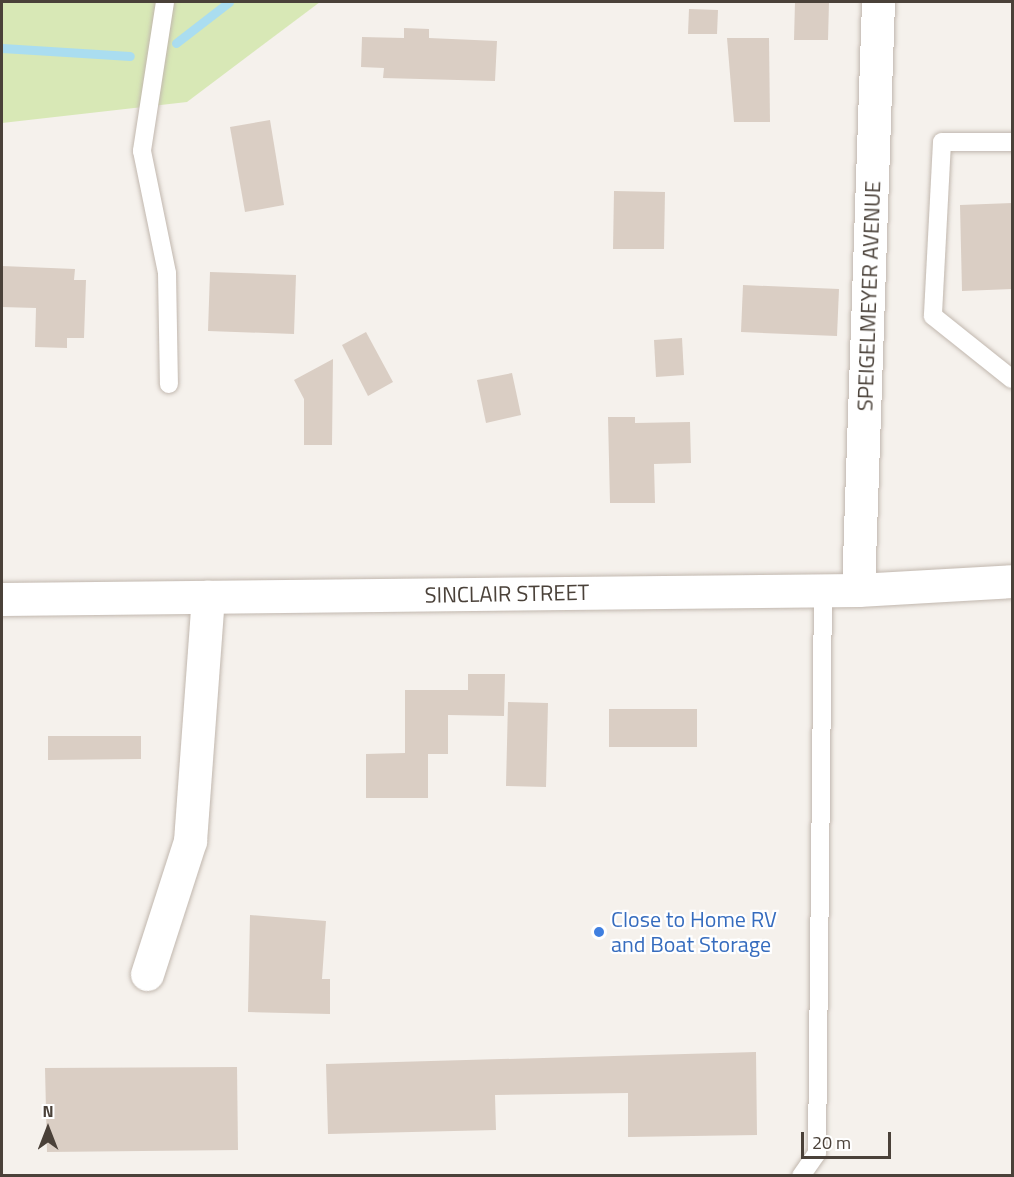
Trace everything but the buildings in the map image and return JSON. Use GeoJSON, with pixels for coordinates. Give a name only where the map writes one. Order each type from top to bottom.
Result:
{"type":"FeatureCollection","features":[{"type":"Feature","properties":{"kind":"street","name":"SPEIGELMEYER AVENUE"},"geometry":{"type":"LineString","coordinates":[[858,590],[878,2]]}},
{"type":"Feature","properties":{"kind":"street","name":"SINCLAIR STREET"},"geometry":{"type":"LineString","coordinates":[[2,599],[823,591],[1012,581]]}},
{"type":"Feature","properties":{"kind":"street"},"geometry":{"type":"LineString","coordinates":[[147,974],[190,840],[208,597]]}},
{"type":"Feature","properties":{"kind":"lane"},"geometry":{"type":"LineString","coordinates":[[165,2],[142,151],[167,273],[169,384]]}},
{"type":"Feature","properties":{"kind":"lane"},"geometry":{"type":"LineString","coordinates":[[1012,142],[942,142],[933,316],[1012,379]]}},
{"type":"Feature","properties":{"kind":"lane"},"geometry":{"type":"LineString","coordinates":[[801,1176],[817,1153],[823,591]]}},
{"type":"Feature","properties":{"kind":"green space"},"geometry":{"type":"Polygon","coordinates":[[[2,2],[320,2],[187,102],[2,123],[2,2]]]}},
{"type":"Feature","properties":{"kind":"waterway"},"geometry":{"type":"LineString","coordinates":[[176,43],[229,2]]}},
{"type":"Feature","properties":{"kind":"waterway"},"geometry":{"type":"LineString","coordinates":[[2,48],[130,56]]}},
{"type":"Feature","properties":{"kind":"place","name":"Close to Home RV and Boat Storage"},"geometry":{"type":"Point","coordinates":[599,932]}}]}
